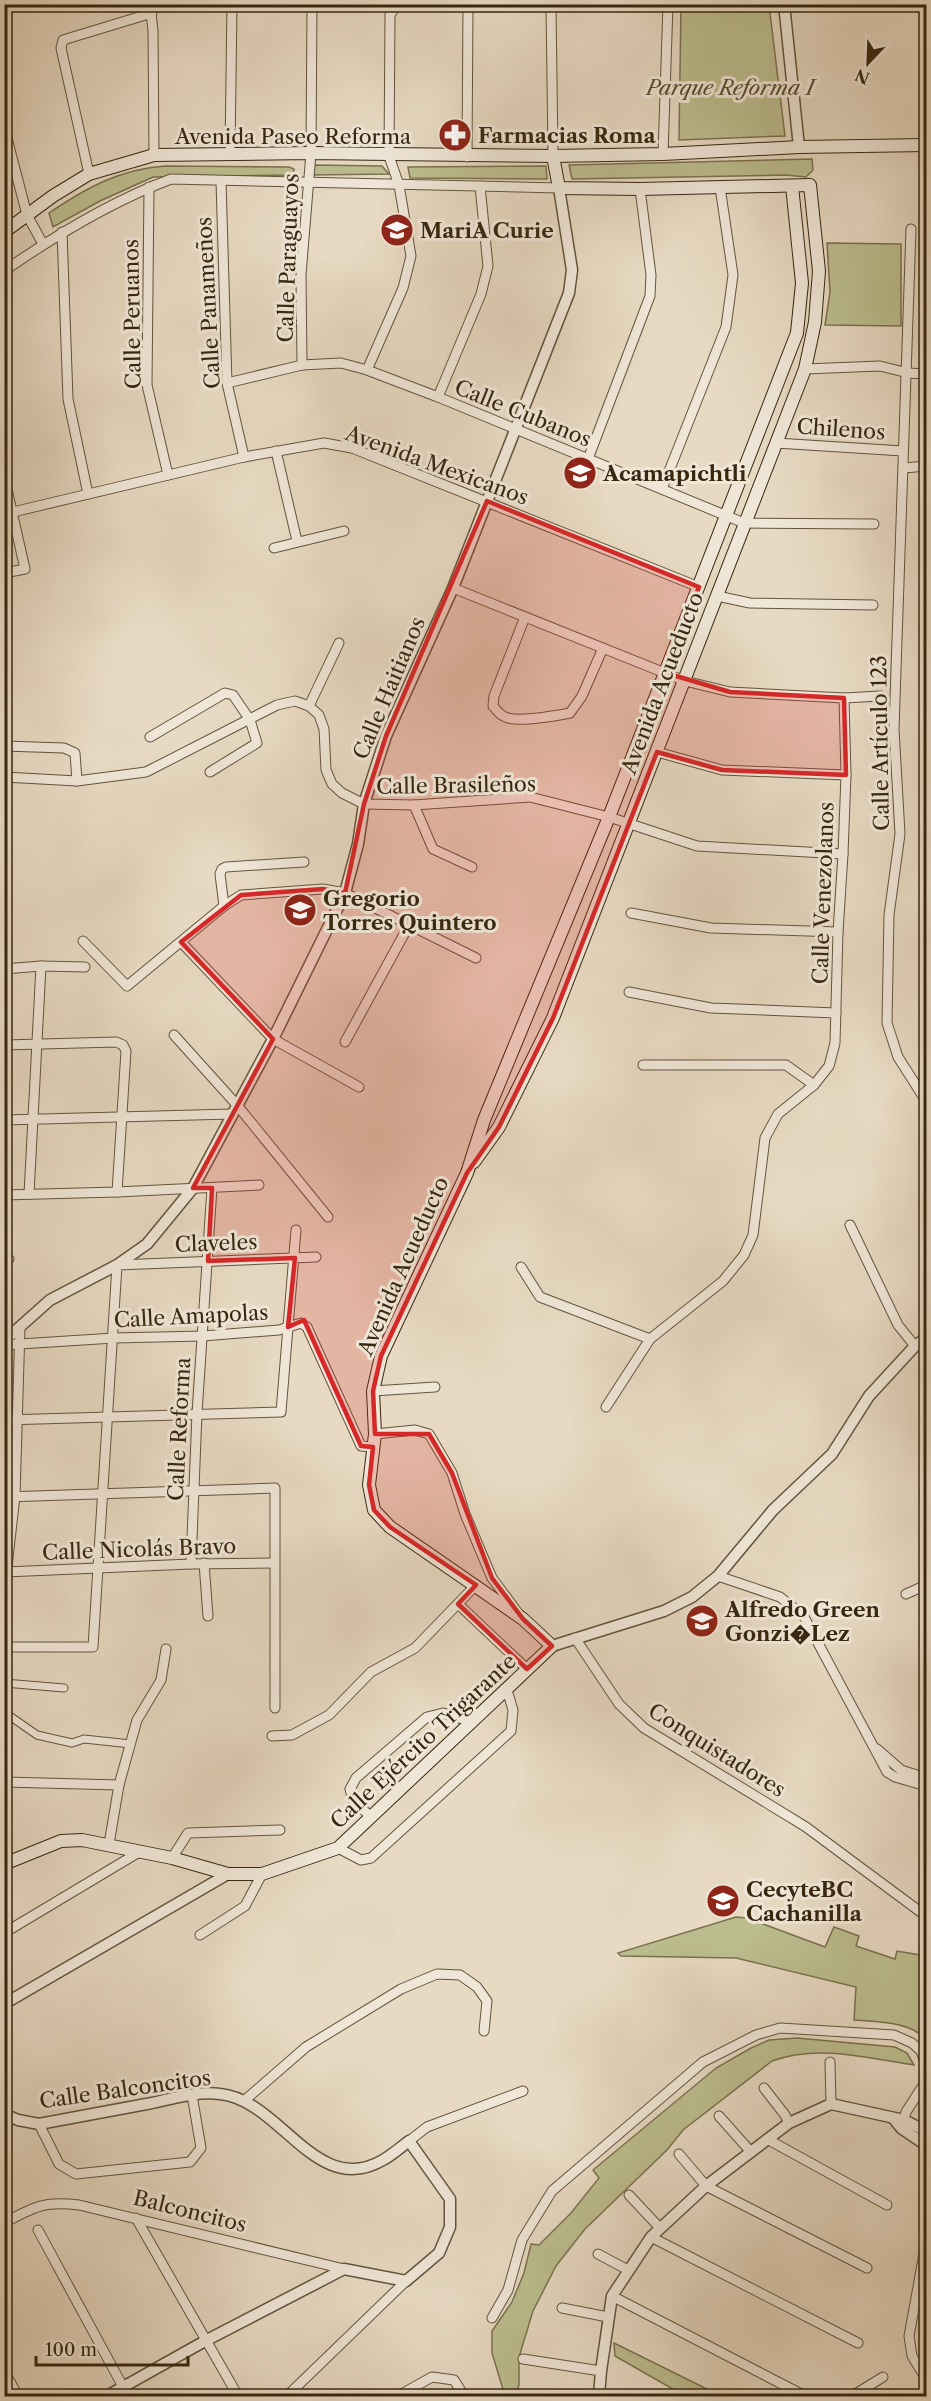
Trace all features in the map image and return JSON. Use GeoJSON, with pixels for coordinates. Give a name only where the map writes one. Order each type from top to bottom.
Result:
{"type":"FeatureCollection","features":[{"type":"Feature","properties":{"kind":"main road","name":"Avenida Paseo Reforma"},"geometry":{"type":"LineString","coordinates":[[4,232],[89,174],[154,155],[311,153],[467,157],[553,156],[927,145]]}},
{"type":"Feature","properties":{"kind":"main road"},"geometry":{"type":"LineString","coordinates":[[553,156],[560,188]]}},
{"type":"Feature","properties":{"kind":"main road","name":"Avenida Paseo Reforma"},"geometry":{"type":"LineString","coordinates":[[560,188],[640,189],[810,185]]}},
{"type":"Feature","properties":{"kind":"main road","name":"Avenida Acueducto"},"geometry":{"type":"LineString","coordinates":[[467,1173],[499,1127],[553,1018],[805,369],[815,322],[819,271],[810,185]]}},
{"type":"Feature","properties":{"kind":"main road","name":"Avenida Acueducto"},"geometry":{"type":"LineString","coordinates":[[552,1646],[523,1619],[390,1527],[374,1510],[369,1485],[375,1434],[373,1391],[381,1356],[467,1173],[484,1120],[609,817],[796,333],[802,283],[792,186]]}},
{"type":"Feature","properties":{"kind":"main road","name":"Calle Ejército Trigarante"},"geometry":{"type":"LineString","coordinates":[[4,1864],[61,1841],[82,1840],[172,1858],[228,1874],[262,1874],[338,1848],[552,1646]]}},
{"type":"Feature","properties":{"kind":"street"},"geometry":{"type":"LineString","coordinates":[[230,153],[232,4]]}},
{"type":"Feature","properties":{"kind":"street","name":"Calle Paraguayos"},"geometry":{"type":"LineString","coordinates":[[302,365],[301,275],[311,153],[312,4]]}},
{"type":"Feature","properties":{"kind":"street"},"geometry":{"type":"LineString","coordinates":[[368,369],[403,288],[411,256],[399,185],[388,156],[390,15],[395,7],[402,4]]}},
{"type":"Feature","properties":{"kind":"street"},"geometry":{"type":"LineString","coordinates":[[467,157],[468,4]]}},
{"type":"Feature","properties":{"kind":"street"},"geometry":{"type":"LineString","coordinates":[[551,4],[553,156]]}},
{"type":"Feature","properties":{"kind":"street"},"geometry":{"type":"LineString","coordinates":[[663,154],[668,4]]}},
{"type":"Feature","properties":{"kind":"street"},"geometry":{"type":"LineString","coordinates":[[784,4],[799,147]]}},
{"type":"Feature","properties":{"kind":"street"},"geometry":{"type":"LineString","coordinates":[[89,174],[61,48],[63,40],[151,9],[154,155]]}},
{"type":"Feature","properties":{"kind":"street"},"geometry":{"type":"LineString","coordinates":[[4,127],[27,215],[43,244]]}},
{"type":"Feature","properties":{"kind":"street","name":"Avenida Paseo Reforma"},"geometry":{"type":"LineString","coordinates":[[4,271],[62,232],[149,187],[171,179],[560,188]]}},
{"type":"Feature","properties":{"kind":"street","name":"Calle Panameños"},"geometry":{"type":"LineString","coordinates":[[221,181],[228,383],[244,457]]}},
{"type":"Feature","properties":{"kind":"street"},"geometry":{"type":"LineString","coordinates":[[438,397],[481,294],[488,266],[480,186]]}},
{"type":"Feature","properties":{"kind":"street","name":"Calle Peruanos"},"geometry":{"type":"LineString","coordinates":[[149,187],[147,385],[168,475]]}},
{"type":"Feature","properties":{"kind":"street"},"geometry":{"type":"LineString","coordinates":[[662,489],[726,327],[733,275],[720,187]]}},
{"type":"Feature","properties":{"kind":"street","name":"Calle Haitianos"},"geometry":{"type":"LineString","coordinates":[[4,1341],[50,1300],[117,1265],[147,1245],[193,1188],[273,1039],[345,893],[358,844],[364,804],[386,736],[453,588],[569,293],[572,270],[560,188]]}},
{"type":"Feature","properties":{"kind":"street"},"geometry":{"type":"LineString","coordinates":[[588,459],[650,296],[651,275],[640,189]]}},
{"type":"Feature","properties":{"kind":"street","name":"Calle Artículo 123"},"geometry":{"type":"LineString","coordinates":[[911,229],[908,374],[903,451],[894,729],[900,834],[889,915],[888,1023],[898,1057],[927,1101]]}},
{"type":"Feature","properties":{"kind":"street"},"geometry":{"type":"LineString","coordinates":[[62,232],[68,399],[88,494]]}},
{"type":"Feature","properties":{"kind":"street","name":"Calle Cubanos"},"geometry":{"type":"LineString","coordinates":[[228,383],[302,365],[341,363],[368,369],[744,523],[874,524]]}},
{"type":"Feature","properties":{"kind":"street"},"geometry":{"type":"LineString","coordinates":[[805,369],[880,366],[908,374],[927,374]]}},
{"type":"Feature","properties":{"kind":"street","name":"Avenida Mexicanos"},"geometry":{"type":"LineString","coordinates":[[13,512],[244,457],[324,443],[352,448],[699,587]]}},
{"type":"Feature","properties":{"kind":"street","name":"Chilenos"},"geometry":{"type":"LineString","coordinates":[[776,443],[903,451]]}},
{"type":"Feature","properties":{"kind":"street"},"geometry":{"type":"LineString","coordinates":[[276,452],[297,542]]}},
{"type":"Feature","properties":{"kind":"street","name":"Chilenos"},"geometry":{"type":"LineString","coordinates":[[904,468],[927,466]]}},
{"type":"Feature","properties":{"kind":"street"},"geometry":{"type":"LineString","coordinates":[[4,476],[25,569],[4,573]]}},
{"type":"Feature","properties":{"kind":"street"},"geometry":{"type":"LineString","coordinates":[[274,548],[344,531]]}},
{"type":"Feature","properties":{"kind":"street"},"geometry":{"type":"LineString","coordinates":[[453,588],[685,681],[730,692],[844,698],[880,696]]}},
{"type":"Feature","properties":{"kind":"street"},"geometry":{"type":"LineString","coordinates":[[717,596],[750,603],[873,605]]}},
{"type":"Feature","properties":{"kind":"street"},"geometry":{"type":"LineString","coordinates":[[525,617],[494,696],[494,706],[499,714],[509,718],[570,713],[582,696],[603,648]]}},
{"type":"Feature","properties":{"kind":"street"},"geometry":{"type":"LineString","coordinates":[[4,777],[77,781],[146,772],[277,705],[295,701],[309,706],[339,643]]}},
{"type":"Feature","properties":{"kind":"street"},"geometry":{"type":"LineString","coordinates":[[150,737],[225,693],[233,695],[250,720],[257,743],[210,772]]}},
{"type":"Feature","properties":{"kind":"street","name":"Calle Venezolanos"},"geometry":{"type":"LineString","coordinates":[[606,1407],[650,1339],[723,1281],[744,1255],[753,1235],[765,1138],[778,1114],[814,1085],[829,1066],[835,1043],[843,854],[846,775],[844,698]]}},
{"type":"Feature","properties":{"kind":"street","name":"Calle Brasileños"},"geometry":{"type":"LineString","coordinates":[[309,706],[319,715],[324,729],[326,770],[332,784],[342,793],[364,804],[414,805],[530,797],[609,817],[697,846],[843,854]]}},
{"type":"Feature","properties":{"kind":"street"},"geometry":{"type":"LineString","coordinates":[[4,746],[64,748],[75,753],[77,781]]}},
{"type":"Feature","properties":{"kind":"street"},"geometry":{"type":"LineString","coordinates":[[657,752],[723,770],[846,775]]}},
{"type":"Feature","properties":{"kind":"street"},"geometry":{"type":"LineString","coordinates":[[414,805],[433,849],[472,867]]}},
{"type":"Feature","properties":{"kind":"street"},"geometry":{"type":"LineString","coordinates":[[224,906],[220,874],[222,869],[304,862]]}},
{"type":"Feature","properties":{"kind":"street"},"geometry":{"type":"LineString","coordinates":[[83,941],[127,986],[224,906],[241,895],[323,889],[345,893],[476,958]]}},
{"type":"Feature","properties":{"kind":"street"},"geometry":{"type":"LineString","coordinates":[[631,913],[711,928],[838,932]]}},
{"type":"Feature","properties":{"kind":"street"},"geometry":{"type":"LineString","coordinates":[[345,1042],[410,925]]}},
{"type":"Feature","properties":{"kind":"street"},"geometry":{"type":"LineString","coordinates":[[181,942],[273,1039],[359,1087]]}},
{"type":"Feature","properties":{"kind":"street"},"geometry":{"type":"LineString","coordinates":[[29,1194],[41,966]]}},
{"type":"Feature","properties":{"kind":"street"},"geometry":{"type":"LineString","coordinates":[[4,969],[41,966],[85,967]]}},
{"type":"Feature","properties":{"kind":"street"},"geometry":{"type":"LineString","coordinates":[[629,992],[711,1008],[836,1013]]}},
{"type":"Feature","properties":{"kind":"street"},"geometry":{"type":"LineString","coordinates":[[174,1035],[328,1217]]}},
{"type":"Feature","properties":{"kind":"street"},"geometry":{"type":"LineString","coordinates":[[4,1045],[116,1042],[123,1045],[126,1051],[117,1192]]}},
{"type":"Feature","properties":{"kind":"street"},"geometry":{"type":"LineString","coordinates":[[643,1065],[786,1065],[814,1085]]}},
{"type":"Feature","properties":{"kind":"street"},"geometry":{"type":"LineString","coordinates":[[4,1120],[235,1109]]}},
{"type":"Feature","properties":{"kind":"street"},"geometry":{"type":"LineString","coordinates":[[4,1195],[259,1185]]}},
{"type":"Feature","properties":{"kind":"street","name":"Calle Reforma"},"geometry":{"type":"LineString","coordinates":[[191,1564],[196,1413],[212,1188]]}},
{"type":"Feature","properties":{"kind":"street"},"geometry":{"type":"LineString","coordinates":[[850,1225],[898,1325],[915,1346]]}},
{"type":"Feature","properties":{"kind":"street"},"geometry":{"type":"LineString","coordinates":[[4,1420],[281,1412],[296,1230]]}},
{"type":"Feature","properties":{"kind":"street","name":"Claveles"},"geometry":{"type":"LineString","coordinates":[[117,1265],[316,1257]]}},
{"type":"Feature","properties":{"kind":"street"},"geometry":{"type":"LineString","coordinates":[[4,1647],[93,1647],[117,1265]]}},
{"type":"Feature","properties":{"kind":"street"},"geometry":{"type":"LineString","coordinates":[[521,1267],[540,1298],[650,1339]]}},
{"type":"Feature","properties":{"kind":"street","name":"Calle Amapolas"},"geometry":{"type":"LineString","coordinates":[[4,1345],[114,1338],[202,1336],[279,1330],[301,1323],[307,1327],[361,1446],[373,1447]]}},
{"type":"Feature","properties":{"kind":"street"},"geometry":{"type":"LineString","coordinates":[[4,1593],[15,1496],[20,1327]]}},
{"type":"Feature","properties":{"kind":"street"},"geometry":{"type":"LineString","coordinates":[[552,1646],[664,1611],[692,1597],[718,1576],[773,1510],[832,1454],[869,1396],[915,1346],[927,1338]]}},
{"type":"Feature","properties":{"kind":"street"},"geometry":{"type":"LineString","coordinates":[[373,1391],[435,1387]]}},
{"type":"Feature","properties":{"kind":"street"},"geometry":{"type":"LineString","coordinates":[[375,1434],[415,1430],[429,1434],[452,1473],[465,1514],[492,1578],[523,1619]]}},
{"type":"Feature","properties":{"kind":"street"},"geometry":{"type":"LineString","coordinates":[[4,1497],[275,1488],[275,1708]]}},
{"type":"Feature","properties":{"kind":"street"},"geometry":{"type":"LineString","coordinates":[[204,1563],[208,1616]]}},
{"type":"Feature","properties":{"kind":"street","name":"Calle Nicolás Bravo"},"geometry":{"type":"LineString","coordinates":[[5,1572],[204,1563],[274,1563]]}},
{"type":"Feature","properties":{"kind":"street"},"geometry":{"type":"LineString","coordinates":[[718,1576],[780,1597],[803,1615],[877,1749],[887,1772],[927,1785]]}},
{"type":"Feature","properties":{"kind":"street"},"geometry":{"type":"LineString","coordinates":[[906,1594],[927,1585]]}},
{"type":"Feature","properties":{"kind":"street"},"geometry":{"type":"LineString","coordinates":[[272,1736],[292,1735],[329,1715],[371,1672],[415,1647],[476,1586]]}},
{"type":"Feature","properties":{"kind":"street"},"geometry":{"type":"LineString","coordinates":[[458,1604],[527,1669]]}},
{"type":"Feature","properties":{"kind":"street","name":"Conquistadores"},"geometry":{"type":"LineString","coordinates":[[575,1638],[619,1704],[644,1728],[806,1827],[927,1916]]}},
{"type":"Feature","properties":{"kind":"street"},"geometry":{"type":"LineString","coordinates":[[109,1844],[120,1785],[137,1720],[161,1680],[166,1649]]}},
{"type":"Feature","properties":{"kind":"street"},"geometry":{"type":"LineString","coordinates":[[4,1683],[64,1688]]}},
{"type":"Feature","properties":{"kind":"street"},"geometry":{"type":"LineString","coordinates":[[338,1848],[361,1860],[371,1858],[511,1731],[513,1710],[507,1690]]}},
{"type":"Feature","properties":{"kind":"street"},"geometry":{"type":"LineString","coordinates":[[4,1712],[37,1735],[72,1743],[84,1738],[131,1744]]}},
{"type":"Feature","properties":{"kind":"street"},"geometry":{"type":"LineString","coordinates":[[371,1818],[353,1800],[350,1789],[356,1778],[427,1717],[443,1713],[472,1722]]}},
{"type":"Feature","properties":{"kind":"street"},"geometry":{"type":"LineString","coordinates":[[911,1778],[927,1778]]}},
{"type":"Feature","properties":{"kind":"street"},"geometry":{"type":"LineString","coordinates":[[4,1782],[120,1785]]}},
{"type":"Feature","properties":{"kind":"street"},"geometry":{"type":"LineString","coordinates":[[172,1858],[188,1833],[280,1830]]}},
{"type":"Feature","properties":{"kind":"street"},"geometry":{"type":"LineString","coordinates":[[4,1933],[141,1851]]}},
{"type":"Feature","properties":{"kind":"street"},"geometry":{"type":"LineString","coordinates":[[4,2004],[228,1874]]}},
{"type":"Feature","properties":{"kind":"street"},"geometry":{"type":"LineString","coordinates":[[200,1935],[245,1906],[262,1874]]}},
{"type":"Feature","properties":{"kind":"street"},"geometry":{"type":"LineString","coordinates":[[245,2100],[306,2047],[401,1989],[436,1974],[460,1975],[477,1987],[487,2001],[484,2031]]}},
{"type":"Feature","properties":{"kind":"street"},"geometry":{"type":"LineString","coordinates":[[492,2318],[508,2290],[522,2240],[552,2191],[703,2062],[756,2035],[780,2028],[901,2037],[921,2051],[925,2067],[924,2084],[899,2122]]}},
{"type":"Feature","properties":{"kind":"street"},"geometry":{"type":"LineString","coordinates":[[830,2062],[831,2104]]}},
{"type":"Feature","properties":{"kind":"street"},"geometry":{"type":"LineString","coordinates":[[764,2088],[789,2123]]}},
{"type":"Feature","properties":{"kind":"street"},"geometry":{"type":"LineString","coordinates":[[288,2397],[406,2281],[439,2253],[450,2227],[450,2199],[409,2141],[427,2127],[523,2091]]}},
{"type":"Feature","properties":{"kind":"street","name":"Calle Balconcitos"},"geometry":{"type":"LineString","coordinates":[[4,2114],[18,2120],[39,2124],[192,2095],[220,2094],[245,2100],[270,2117],[312,2156],[339,2168],[362,2168],[383,2161],[409,2141]]}},
{"type":"Feature","properties":{"kind":"street"},"geometry":{"type":"LineString","coordinates":[[39,2124],[59,2164],[76,2174],[190,2162],[201,2148],[192,2095]]}},
{"type":"Feature","properties":{"kind":"street"},"geometry":{"type":"LineString","coordinates":[[599,2396],[612,2296],[658,2227],[706,2186],[789,2123],[831,2104],[927,2131]]}},
{"type":"Feature","properties":{"kind":"street"},"geometry":{"type":"LineString","coordinates":[[719,2116],[751,2152]]}},
{"type":"Feature","properties":{"kind":"street"},"geometry":{"type":"LineString","coordinates":[[899,2122],[927,2145]]}},
{"type":"Feature","properties":{"kind":"street"},"geometry":{"type":"LineString","coordinates":[[767,2139],[887,2205]]}},
{"type":"Feature","properties":{"kind":"street"},"geometry":{"type":"LineString","coordinates":[[679,2154],[706,2186],[867,2268]]}},
{"type":"Feature","properties":{"kind":"street"},"geometry":{"type":"LineString","coordinates":[[629,2195],[658,2227]]}},
{"type":"Feature","properties":{"kind":"street","name":"Balconcitos"},"geometry":{"type":"LineString","coordinates":[[4,2223],[26,2210],[53,2202],[79,2205],[344,2269]]}},
{"type":"Feature","properties":{"kind":"street"},"geometry":{"type":"LineString","coordinates":[[136,2218],[238,2397]]}},
{"type":"Feature","properties":{"kind":"street"},"geometry":{"type":"LineString","coordinates":[[38,2230],[125,2392]]}},
{"type":"Feature","properties":{"kind":"street"},"geometry":{"type":"LineString","coordinates":[[651,2237],[858,2343]]}},
{"type":"Feature","properties":{"kind":"street"},"geometry":{"type":"LineString","coordinates":[[927,2243],[909,2336],[912,2356],[927,2379]]}},
{"type":"Feature","properties":{"kind":"street"},"geometry":{"type":"LineString","coordinates":[[598,2254],[628,2270]]}},
{"type":"Feature","properties":{"kind":"street"},"geometry":{"type":"LineString","coordinates":[[107,2397],[125,2392],[205,2341],[344,2269],[406,2281]]}},
{"type":"Feature","properties":{"kind":"street"},"geometry":{"type":"LineString","coordinates":[[612,2296],[805,2397]]}},
{"type":"Feature","properties":{"kind":"street"},"geometry":{"type":"LineString","coordinates":[[562,2308],[608,2317]]}},
{"type":"Feature","properties":{"kind":"street"},"geometry":{"type":"LineString","coordinates":[[523,2359],[601,2371]]}},
{"type":"Feature","properties":{"kind":"street"},"geometry":{"type":"LineString","coordinates":[[4,2371],[18,2397]]}},
{"type":"Feature","properties":{"kind":"street"},"geometry":{"type":"LineString","coordinates":[[398,2397],[432,2377],[454,2380],[464,2397]]}},
{"type":"Feature","properties":{"kind":"street"},"geometry":{"type":"LineString","coordinates":[[852,2397],[883,2377]]}},
{"type":"Feature","properties":{"kind":"highlighted area"},"geometry":{"type":"Polygon","coordinates":[[[487,501],[699,587],[666,673],[730,692],[844,698],[846,775],[722,770],[657,752],[553,1018],[499,1127],[467,1173],[381,1356],[373,1391],[375,1434],[429,1434],[452,1473],[492,1578],[523,1619],[552,1646],[527,1669],[458,1604],[476,1585],[390,1527],[374,1510],[369,1485],[373,1447],[361,1446],[304,1320],[288,1327],[295,1258],[208,1261],[212,1188],[193,1188],[273,1039],[181,942],[241,895],[323,889],[345,893],[364,804],[386,736],[487,501]]]}},
{"type":"Feature","properties":{"kind":"green space","name":"Parque Reforma I"},"geometry":{"type":"Polygon","coordinates":[[[681,5],[735,5],[738,12],[769,5],[785,136],[679,140],[681,5]]]}},
{"type":"Feature","properties":{"kind":"green space"},"geometry":{"type":"Polygon","coordinates":[[[812,159],[813,170],[806,177],[785,175],[572,179],[569,165],[812,159]]]}},
{"type":"Feature","properties":{"kind":"green space"},"geometry":{"type":"Polygon","coordinates":[[[315,165],[382,166],[389,174],[311,175],[315,165]]]}},
{"type":"Feature","properties":{"kind":"green space"},"geometry":{"type":"Polygon","coordinates":[[[165,166],[289,167],[294,169],[294,173],[291,175],[153,177],[100,201],[53,227],[49,213],[90,188],[133,171],[165,166]]]}},
{"type":"Feature","properties":{"kind":"green space"},"geometry":{"type":"Polygon","coordinates":[[[546,166],[547,179],[410,178],[408,167],[546,166]]]}},
{"type":"Feature","properties":{"kind":"green space"},"geometry":{"type":"Polygon","coordinates":[[[827,243],[901,244],[901,326],[825,325],[830,292],[827,243]]]}},
{"type":"Feature","properties":{"kind":"green space"},"geometry":{"type":"Polygon","coordinates":[[[736,1917],[747,1918],[825,1947],[834,1927],[859,1936],[856,1946],[895,1959],[897,1951],[926,1956],[926,1998],[924,1998],[922,2020],[926,2021],[925,2039],[919,2033],[902,2026],[854,2020],[856,1987],[736,1958],[621,1956],[618,1953],[736,1917]]]}},
{"type":"Feature","properties":{"kind":"green space"},"geometry":{"type":"Polygon","coordinates":[[[797,2038],[895,2047],[907,2053],[914,2065],[843,2054],[807,2053],[789,2056],[772,2061],[683,2130],[667,2150],[585,2229],[556,2266],[533,2311],[519,2357],[519,2385],[515,2396],[505,2396],[492,2353],[492,2331],[512,2302],[524,2273],[531,2244],[539,2245],[571,2213],[599,2178],[593,2170],[716,2068],[769,2040],[797,2038]]]}},
{"type":"Feature","properties":{"kind":"green space"},"geometry":{"type":"Polygon","coordinates":[[[614,2343],[721,2396],[685,2396],[615,2356],[614,2343]]]}},
{"type":"Feature","properties":{"kind":"place","name":"Farmacias Roma"},"geometry":{"type":"Point","coordinates":[455,135]}},
{"type":"Feature","properties":{"kind":"place","name":"MariA Curie"},"geometry":{"type":"Point","coordinates":[397,230]}},
{"type":"Feature","properties":{"kind":"place","name":"Acamapichtli"},"geometry":{"type":"Point","coordinates":[580,473]}},
{"type":"Feature","properties":{"kind":"place","name":"Gregorio Torres Quintero"},"geometry":{"type":"Point","coordinates":[300,910]}},
{"type":"Feature","properties":{"kind":"place","name":"Alfredo Green Gonzi�Lez"},"geometry":{"type":"Point","coordinates":[702,1621]}},
{"type":"Feature","properties":{"kind":"place","name":"CecyteBC Cachanilla"},"geometry":{"type":"Point","coordinates":[723,1901]}}]}
